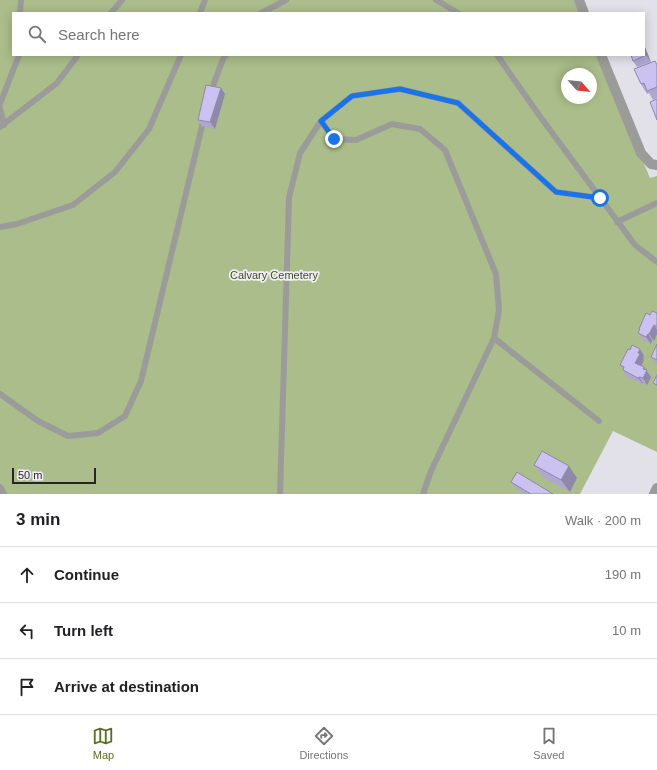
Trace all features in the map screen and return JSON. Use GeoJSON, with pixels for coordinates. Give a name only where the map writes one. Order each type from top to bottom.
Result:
{"type":"FeatureCollection","features":[{"type":"Feature","properties":{"kind":"street"},"geometry":{"type":"LineString","coordinates":[[579,0],[584,12]]}},
{"type":"Feature","properties":{"kind":"street"},"geometry":{"type":"LineString","coordinates":[[601,56],[641,153],[654,164]]}},
{"type":"Feature","properties":{"kind":"street"},"geometry":{"type":"LineString","coordinates":[[654,494],[657,488]]}},
{"type":"Feature","properties":{"kind":"lane"},"geometry":{"type":"LineString","coordinates":[[20,12],[21,0]]}},
{"type":"Feature","properties":{"kind":"lane"},"geometry":{"type":"LineString","coordinates":[[112,12],[122,0]]}},
{"type":"Feature","properties":{"kind":"lane"},"geometry":{"type":"LineString","coordinates":[[200,12],[205,0]]}},
{"type":"Feature","properties":{"kind":"lane"},"geometry":{"type":"LineString","coordinates":[[263,12],[286,0]]}},
{"type":"Feature","properties":{"kind":"lane"},"geometry":{"type":"LineString","coordinates":[[436,0],[456,12]]}},
{"type":"Feature","properties":{"kind":"lane"},"geometry":{"type":"LineString","coordinates":[[0,104],[19,56]]}},
{"type":"Feature","properties":{"kind":"lane"},"geometry":{"type":"LineString","coordinates":[[2,126],[56,83],[77,56]]}},
{"type":"Feature","properties":{"kind":"lane"},"geometry":{"type":"LineString","coordinates":[[0,227],[17,224],[73,205],[115,172],[149,129],[181,56]]}},
{"type":"Feature","properties":{"kind":"lane"},"geometry":{"type":"LineString","coordinates":[[209,98],[225,56]]}},
{"type":"Feature","properties":{"kind":"lane"},"geometry":{"type":"LineString","coordinates":[[498,56],[617,222],[635,245],[657,262]]}},
{"type":"Feature","properties":{"kind":"lane"},"geometry":{"type":"LineString","coordinates":[[280,494],[288,198],[300,153],[321,121],[352,96],[400,89],[458,103],[556,192],[600,198]]}},
{"type":"Feature","properties":{"kind":"lane"},"geometry":{"type":"LineString","coordinates":[[0,108],[2,126]]}},
{"type":"Feature","properties":{"kind":"lane"},"geometry":{"type":"LineString","coordinates":[[0,394],[38,421],[68,436],[98,434],[124,416],[141,381],[205,112]]}},
{"type":"Feature","properties":{"kind":"lane"},"geometry":{"type":"LineString","coordinates":[[321,121],[334,139],[356,140],[392,124],[420,128],[445,150],[496,274],[499,310],[494,338],[431,471],[423,494]]}},
{"type":"Feature","properties":{"kind":"lane"},"geometry":{"type":"LineString","coordinates":[[617,222],[657,204]]}},
{"type":"Feature","properties":{"kind":"lane"},"geometry":{"type":"LineString","coordinates":[[494,338],[599,421]]}},
{"type":"Feature","properties":{"kind":"lane"},"geometry":{"type":"LineString","coordinates":[[0,487],[4,494]]}},
{"type":"Feature","properties":{"kind":"green space","name":"Calvary Cemetery"},"geometry":{"type":"Polygon","coordinates":[[[0,0],[574,0],[580,12],[12,12],[12,56],[598,56],[650,178],[657,176],[657,452],[613,431],[580,494],[0,494],[0,0]]]}},
{"type":"Feature","properties":{"kind":"building"},"geometry":{"type":"Polygon","coordinates":[[[631,56],[644,56],[633,61],[631,56]]]}},
{"type":"Feature","properties":{"kind":"building"},"geometry":{"type":"Polygon","coordinates":[[[655,61],[657,65],[657,87],[647,91],[644,83],[641,84],[634,69],[655,61]]]}},
{"type":"Feature","properties":{"kind":"building"},"geometry":{"type":"Polygon","coordinates":[[[206,85],[221,88],[210,122],[198,120],[206,85]]]}},
{"type":"Feature","properties":{"kind":"building"},"geometry":{"type":"Polygon","coordinates":[[[657,99],[657,120],[650,102],[657,99]]]}},
{"type":"Feature","properties":{"kind":"building"},"geometry":{"type":"Polygon","coordinates":[[[652,311],[657,313],[657,327],[654,325],[646,337],[638,333],[646,313],[650,315],[652,311]]]}},
{"type":"Feature","properties":{"kind":"building"},"geometry":{"type":"Polygon","coordinates":[[[657,344],[657,360],[651,357],[657,344]]]}},
{"type":"Feature","properties":{"kind":"building"},"geometry":{"type":"Polygon","coordinates":[[[632,345],[640,349],[638,353],[640,354],[635,363],[647,370],[643,378],[638,378],[623,370],[624,367],[620,365],[628,349],[630,350],[632,345]]]}},
{"type":"Feature","properties":{"kind":"building"},"geometry":{"type":"Polygon","coordinates":[[[657,375],[657,385],[653,383],[657,375]]]}},
{"type":"Feature","properties":{"kind":"building"},"geometry":{"type":"Polygon","coordinates":[[[542,451],[569,466],[561,480],[534,465],[542,451]]]}},
{"type":"Feature","properties":{"kind":"building"},"geometry":{"type":"Polygon","coordinates":[[[517,472],[553,494],[531,494],[511,482],[517,472]]]}},
{"type":"Feature","properties":{"kind":"route"},"geometry":{"type":"LineString","coordinates":[[334,139],[321,121],[352,96],[400,89],[458,103],[556,192],[600,198]]}}]}
